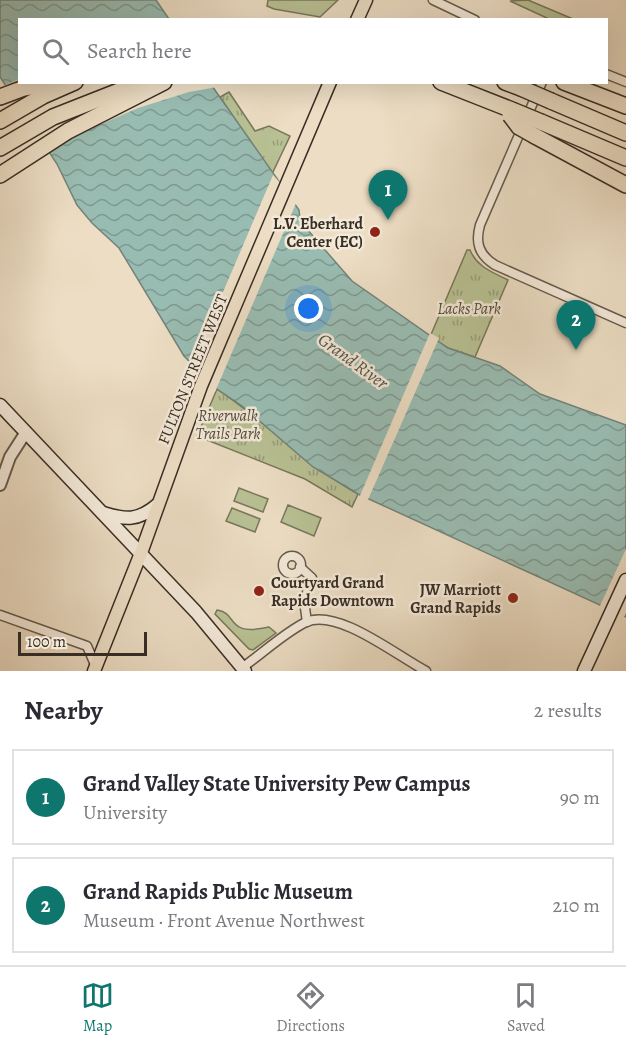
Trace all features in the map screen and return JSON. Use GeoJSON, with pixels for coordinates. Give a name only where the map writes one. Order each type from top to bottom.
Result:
{"type":"FeatureCollection","features":[{"type":"Feature","properties":{"kind":"highway"},"geometry":{"type":"LineString","coordinates":[[0,97],[24,88],[46,84]]}},
{"type":"Feature","properties":{"kind":"highway"},"geometry":{"type":"LineString","coordinates":[[1,120],[43,96],[70,84]]}},
{"type":"Feature","properties":{"kind":"highway"},"geometry":{"type":"LineString","coordinates":[[0,148],[75,107],[137,84]]}},
{"type":"Feature","properties":{"kind":"highway"},"geometry":{"type":"LineString","coordinates":[[0,175],[68,131],[160,84]]}},
{"type":"Feature","properties":{"kind":"highway"},"geometry":{"type":"LineString","coordinates":[[446,84],[508,110],[519,127],[538,129],[626,158]]}},
{"type":"Feature","properties":{"kind":"highway"},"geometry":{"type":"LineString","coordinates":[[510,84],[626,133]]}},
{"type":"Feature","properties":{"kind":"highway"},"geometry":{"type":"LineString","coordinates":[[569,84],[626,106]]}},
{"type":"Feature","properties":{"kind":"highway"},"geometry":{"type":"LineString","coordinates":[[538,129],[626,185]]}},
{"type":"Feature","properties":{"kind":"main road"},"geometry":{"type":"LineString","coordinates":[[358,18],[366,0]]}},
{"type":"Feature","properties":{"kind":"main road","name":"FULTON STREET WEST"},"geometry":{"type":"LineString","coordinates":[[96,670],[201,386],[329,84]]}},
{"type":"Feature","properties":{"kind":"main road"},"geometry":{"type":"LineString","coordinates":[[0,405],[201,617],[244,669]]}},
{"type":"Feature","properties":{"kind":"main road"},"geometry":{"type":"LineString","coordinates":[[102,513],[134,519],[144,516],[157,505]]}},
{"type":"Feature","properties":{"kind":"main road"},"geometry":{"type":"LineString","coordinates":[[584,671],[626,580]]}},
{"type":"Feature","properties":{"kind":"street"},"geometry":{"type":"LineString","coordinates":[[433,0],[471,18]]}},
{"type":"Feature","properties":{"kind":"street"},"geometry":{"type":"LineString","coordinates":[[608,75],[626,82]]}},
{"type":"Feature","properties":{"kind":"street"},"geometry":{"type":"LineString","coordinates":[[542,84],[480,225],[477,241],[479,249],[495,265],[626,323]]}},
{"type":"Feature","properties":{"kind":"street"},"geometry":{"type":"LineString","coordinates":[[0,485],[10,457],[26,432]]}},
{"type":"Feature","properties":{"kind":"street"},"geometry":{"type":"LineString","coordinates":[[300,567],[312,578],[304,601],[307,622]]}},
{"type":"Feature","properties":{"kind":"street"},"geometry":{"type":"LineString","coordinates":[[0,615],[87,646],[96,670]]}},
{"type":"Feature","properties":{"kind":"street"},"geometry":{"type":"LineString","coordinates":[[244,669],[307,622],[323,619],[348,626],[426,671]]}},
{"type":"Feature","properties":{"kind":"green space"},"geometry":{"type":"Polygon","coordinates":[[[268,0],[338,0],[320,17],[274,9],[267,6],[268,0]]]}},
{"type":"Feature","properties":{"kind":"green space"},"geometry":{"type":"Polygon","coordinates":[[[528,0],[571,18],[547,18],[510,1],[528,0]]]}},
{"type":"Feature","properties":{"kind":"green space"},"geometry":{"type":"Polygon","coordinates":[[[229,92],[255,131],[269,126],[290,136],[272,174],[220,97],[229,92]]]}},
{"type":"Feature","properties":{"kind":"green space","name":"Lacks Park"},"geometry":{"type":"Polygon","coordinates":[[[467,250],[470,250],[477,261],[486,268],[508,280],[475,357],[448,348],[430,337],[467,250]]]}},
{"type":"Feature","properties":{"kind":"green space","name":"Riverwalk Trails Park"},"geometry":{"type":"Polygon","coordinates":[[[217,389],[321,470],[358,494],[352,507],[305,479],[197,436],[217,389]]]}},
{"type":"Feature","properties":{"kind":"green space"},"geometry":{"type":"Polygon","coordinates":[[[239,488],[268,499],[263,512],[234,501],[239,488]]]}},
{"type":"Feature","properties":{"kind":"green space"},"geometry":{"type":"Polygon","coordinates":[[[288,505],[321,518],[314,536],[281,522],[288,505]]]}},
{"type":"Feature","properties":{"kind":"green space"},"geometry":{"type":"Polygon","coordinates":[[[232,508],[260,519],[255,532],[226,521],[232,508]]]}},
{"type":"Feature","properties":{"kind":"green space"},"geometry":{"type":"Polygon","coordinates":[[[217,610],[228,615],[239,627],[255,629],[269,627],[276,633],[253,650],[249,649],[215,614],[217,610]]]}},
{"type":"Feature","properties":{"kind":"water","name":"Grand River"},"geometry":{"type":"Polygon","coordinates":[[[0,0],[156,0],[168,18],[18,18],[18,84],[211,84],[299,210],[300,219],[306,223],[306,228],[352,281],[448,348],[500,366],[540,394],[626,425],[626,617],[358,494],[313,467],[242,406],[217,389],[184,356],[119,248],[92,223],[77,205],[57,164],[0,77],[0,0]]]}},
{"type":"Feature","properties":{"kind":"pier"},"geometry":{"type":"Polygon","coordinates":[[[18,79],[18,84],[215,84],[217,87],[189,92],[138,108],[79,134],[47,154],[3,86],[18,79]]]}},
{"type":"Feature","properties":{"kind":"pier"},"geometry":{"type":"Polygon","coordinates":[[[273,175],[297,201],[215,392],[191,367],[273,175]]]}},
{"type":"Feature","properties":{"kind":"pier"},"geometry":{"type":"Polygon","coordinates":[[[430,333],[439,338],[367,502],[359,498],[430,333]]]}},
{"type":"Feature","properties":{"kind":"pier"},"geometry":{"type":"Polygon","coordinates":[[[626,549],[626,613],[623,619],[599,608],[626,549]]]}},
{"type":"Feature","properties":{"kind":"place","name":"Grand Valley State University Pew Campus"},"geometry":{"type":"Point","coordinates":[388,220]}},
{"type":"Feature","properties":{"kind":"place","name":"L.V. Eberhard Center (EC)"},"geometry":{"type":"Point","coordinates":[375,232]}},
{"type":"Feature","properties":{"kind":"place","name":"Grand Rapids Public Museum"},"geometry":{"type":"Point","coordinates":[576,350]}},
{"type":"Feature","properties":{"kind":"place","name":"Courtyard Grand Rapids Downtown"},"geometry":{"type":"Point","coordinates":[259,591]}},
{"type":"Feature","properties":{"kind":"place","name":"JW Marriott Grand Rapids"},"geometry":{"type":"Point","coordinates":[513,598]}}]}
